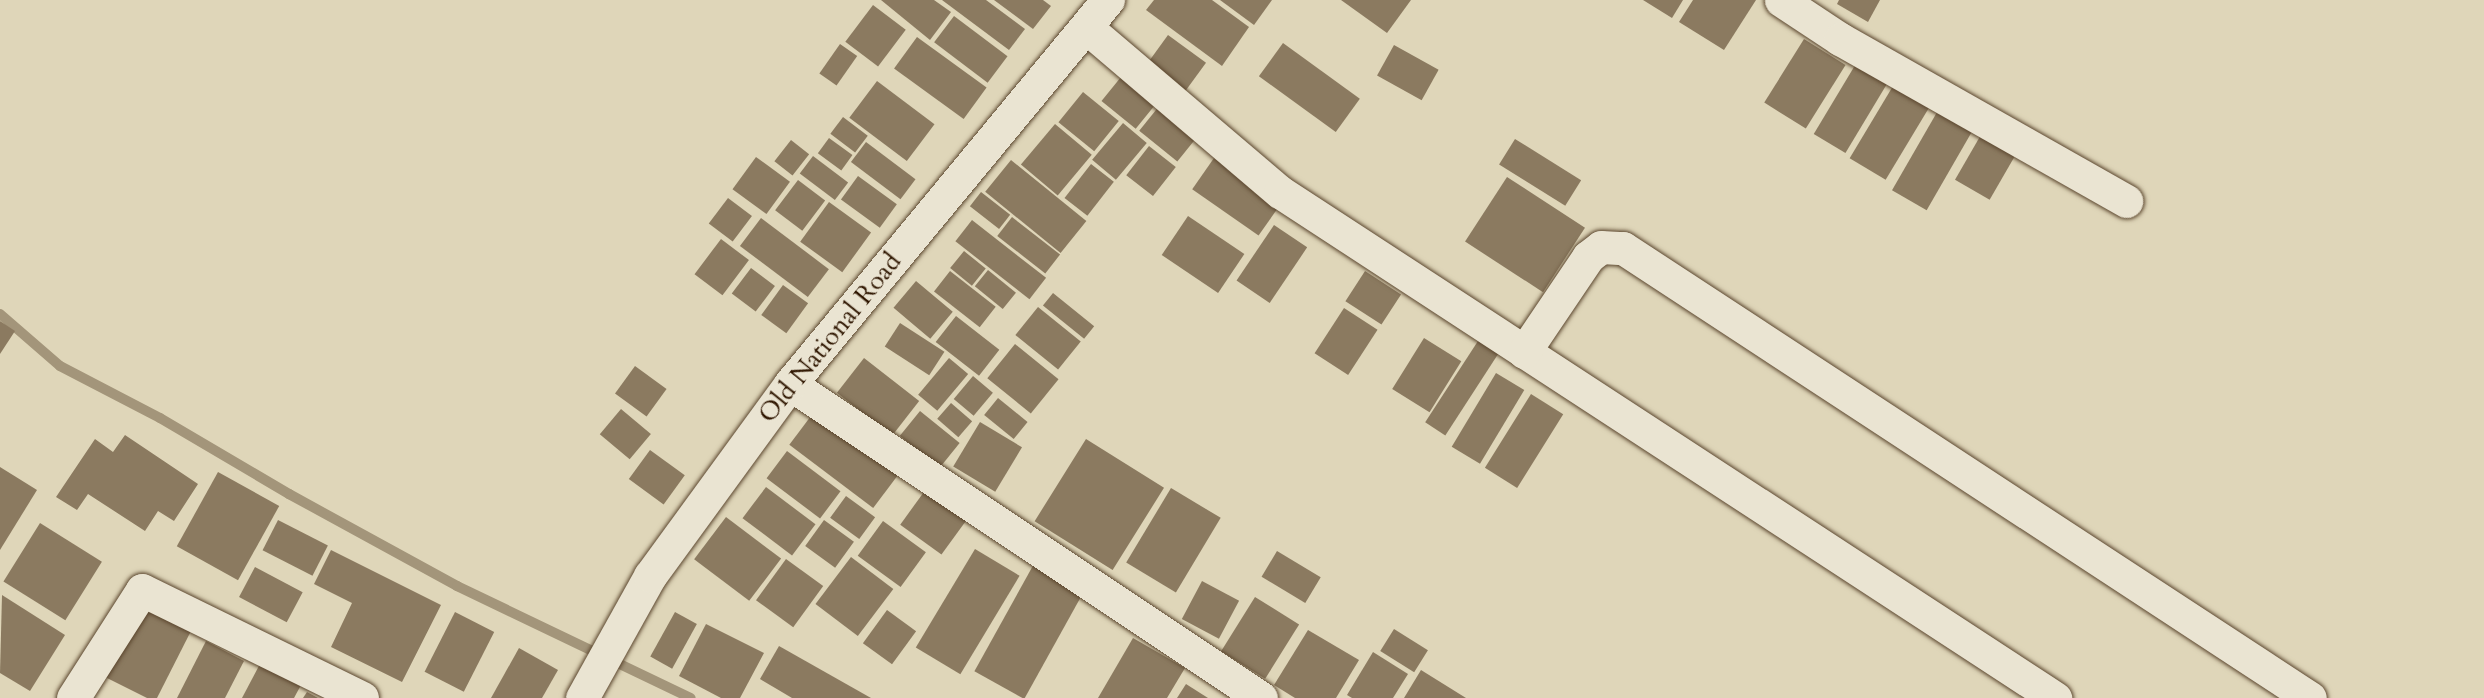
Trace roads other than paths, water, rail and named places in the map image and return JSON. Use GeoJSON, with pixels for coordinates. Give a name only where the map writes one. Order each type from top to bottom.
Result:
{"type":"FeatureCollection","features":[{"type":"Feature","properties":{"kind":"street","name":"Old National Road"},"geometry":{"type":"LineString","coordinates":[[587,690],[650,576],[790,384],[1108,0]]}},
{"type":"Feature","properties":{"kind":"street"},"geometry":{"type":"LineString","coordinates":[[1780,0],[1840,39],[2126,201]]}},
{"type":"Feature","properties":{"kind":"street"},"geometry":{"type":"LineString","coordinates":[[1087,28],[1280,192],[2055,698]]}},
{"type":"Feature","properties":{"kind":"street"},"geometry":{"type":"LineString","coordinates":[[1524,352],[1588,257],[1601,247],[1623,248],[2310,698]]}},
{"type":"Feature","properties":{"kind":"street"},"geometry":{"type":"LineString","coordinates":[[790,384],[1261,698]]}},
{"type":"Feature","properties":{"kind":"street"},"geometry":{"type":"LineString","coordinates":[[73,698],[142,590],[362,698]]}},
{"type":"Feature","properties":{"kind":"waterway"},"geometry":{"type":"LineString","coordinates":[[0,314],[60,366],[160,418],[289,494],[457,586],[691,698]]}}]}
